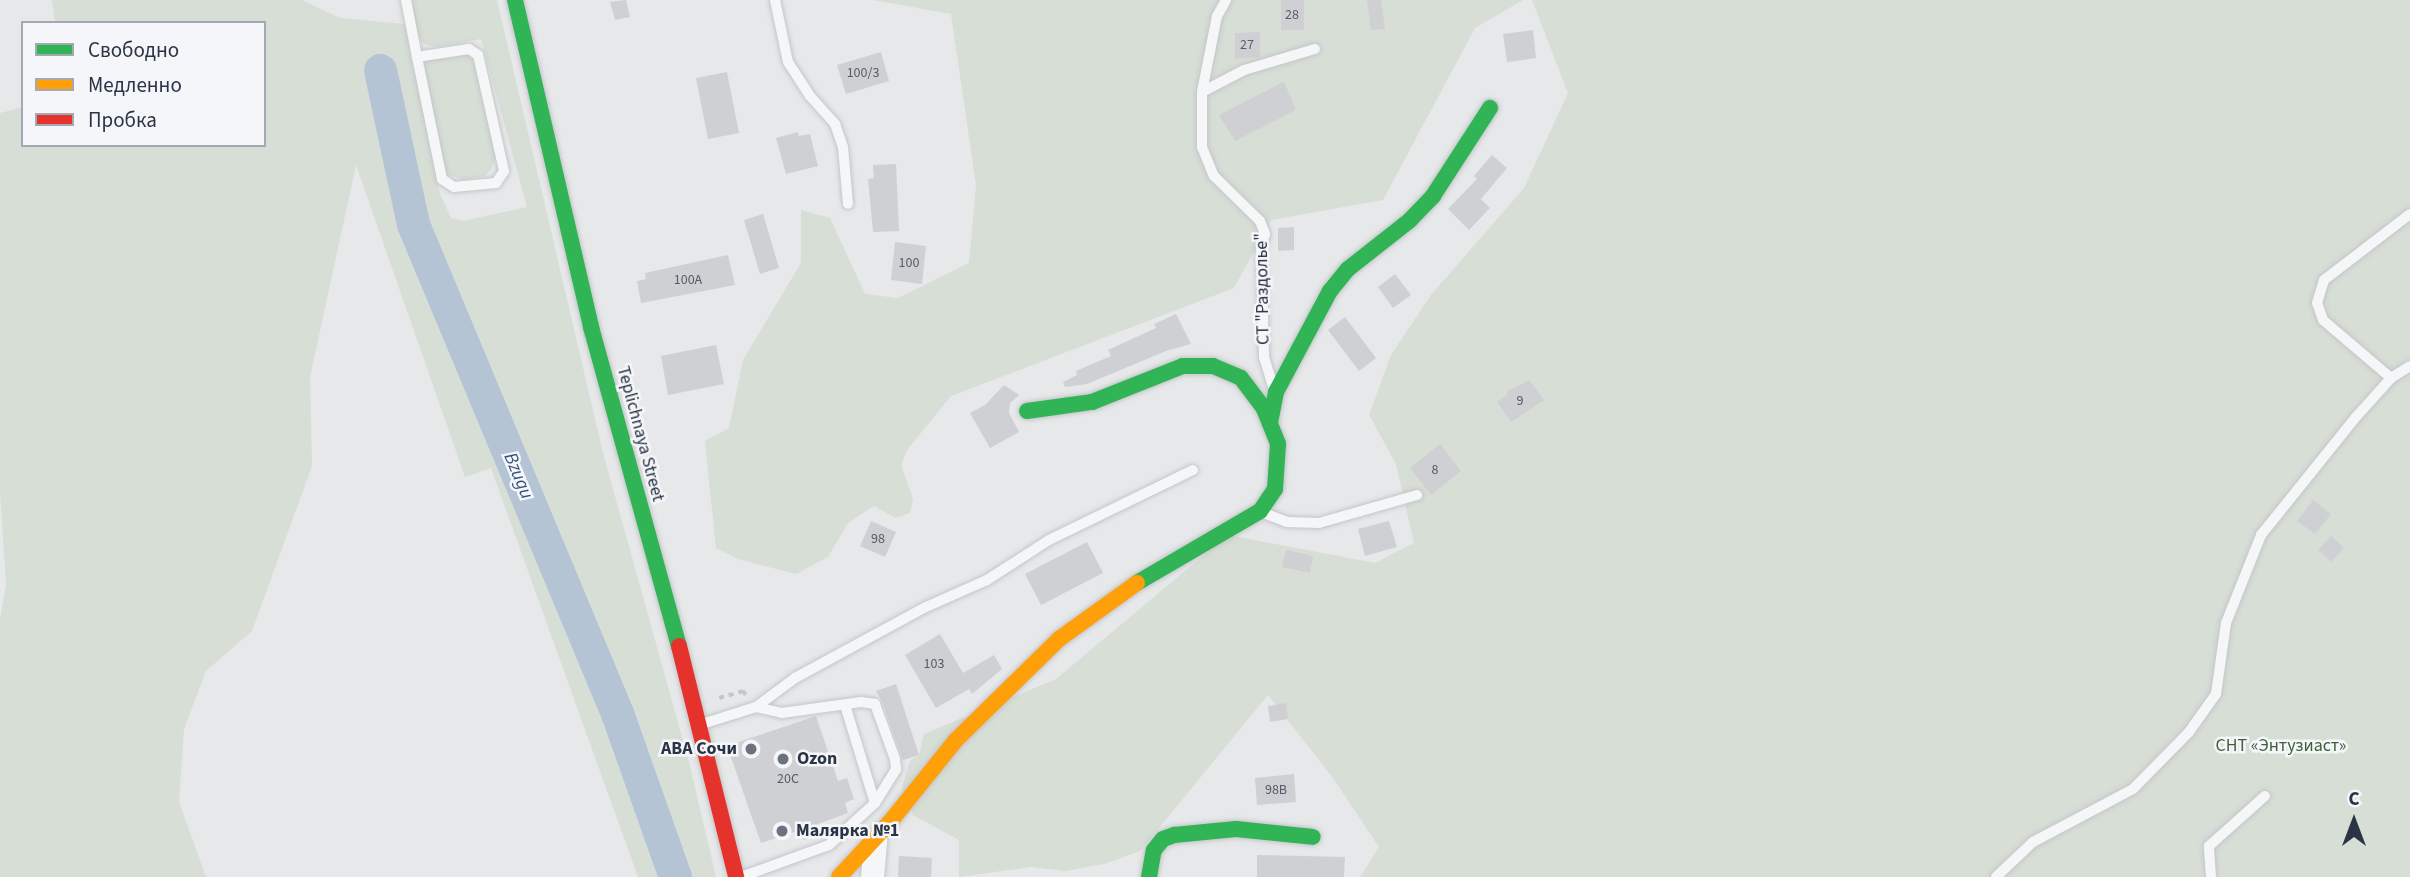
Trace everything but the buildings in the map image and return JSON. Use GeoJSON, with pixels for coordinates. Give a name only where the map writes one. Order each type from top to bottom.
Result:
{"type":"FeatureCollection","features":[{"type":"Feature","properties":{"kind":"street","name":"Teplichnaya Street"},"geometry":{"type":"LineString","coordinates":[[515,0],[591,327],[699,725],[736,877]]}},
{"type":"Feature","properties":{"kind":"street"},"geometry":{"type":"LineString","coordinates":[[1270,423],[1276,392],[1307,329],[1330,291],[1348,269],[1409,221],[1433,196],[1490,108]]}},
{"type":"Feature","properties":{"kind":"street"},"geometry":{"type":"LineString","coordinates":[[839,877],[875,839],[956,740],[1059,639],[1153,571],[1260,511],[1275,489],[1279,468],[1278,444],[1264,410],[1241,378],[1213,366],[1183,366],[1092,402],[1027,411]]}},
{"type":"Feature","properties":{"kind":"street"},"geometry":{"type":"LineString","coordinates":[[1149,877],[1154,850],[1163,839],[1174,835],[1236,829],[1312,837]]}},
{"type":"Feature","properties":{"kind":"street"},"geometry":{"type":"LineString","coordinates":[[872,877],[875,839]]}},
{"type":"Feature","properties":{"kind":"lane"},"geometry":{"type":"LineString","coordinates":[[406,0],[417,57],[442,179],[454,187],[496,183],[504,171],[478,55],[469,50],[417,57]]}},
{"type":"Feature","properties":{"kind":"lane"},"geometry":{"type":"LineString","coordinates":[[775,0],[788,62],[810,96],[835,124],[843,147],[848,204]]}},
{"type":"Feature","properties":{"kind":"lane","name":"СТ \"Раздолье\""},"geometry":{"type":"LineString","coordinates":[[1226,0],[1217,16],[1202,92],[1202,147],[1214,176],[1260,221],[1265,234],[1261,247],[1264,357],[1268,376],[1276,392]]}},
{"type":"Feature","properties":{"kind":"lane"},"geometry":{"type":"LineString","coordinates":[[1202,92],[1244,70],[1315,49]]}},
{"type":"Feature","properties":{"kind":"lane"},"geometry":{"type":"LineString","coordinates":[[2391,378],[2323,320],[2317,303],[2324,280],[2410,214]]}},
{"type":"Feature","properties":{"kind":"lane"},"geometry":{"type":"LineString","coordinates":[[1997,877],[2009,872],[2033,842],[2133,789],[2189,733],[2216,694],[2226,623],[2261,535],[2356,416],[2391,378],[2410,366]]}},
{"type":"Feature","properties":{"kind":"lane"},"geometry":{"type":"LineString","coordinates":[[699,725],[756,707],[795,678],[926,607],[987,580],[1049,540],[1193,470]]}},
{"type":"Feature","properties":{"kind":"lane"},"geometry":{"type":"LineString","coordinates":[[1260,511],[1287,522],[1319,523],[1417,495]]}},
{"type":"Feature","properties":{"kind":"lane"},"geometry":{"type":"LineString","coordinates":[[741,877],[829,845],[875,803],[894,777],[895,759],[875,704],[782,713],[756,707]]}},
{"type":"Feature","properties":{"kind":"lane"},"geometry":{"type":"LineString","coordinates":[[845,705],[875,803]]}},
{"type":"Feature","properties":{"kind":"lane"},"geometry":{"type":"LineString","coordinates":[[2211,877],[2208,846],[2264,796]]}},
{"type":"Feature","properties":{"kind":"green space"},"geometry":{"type":"Polygon","coordinates":[[[52,0],[302,0],[340,18],[405,24],[440,194],[451,218],[463,221],[527,207],[481,39],[435,47],[424,44],[418,37],[411,0],[497,0],[603,453],[689,762],[716,877],[638,877],[491,468],[465,477],[356,165],[310,377],[312,466],[252,631],[206,671],[184,729],[179,802],[206,877],[0,877],[0,619],[6,585],[0,491],[0,113],[21,108],[21,147],[266,147],[266,21],[55,21],[52,0]]]}},
{"type":"Feature","properties":{"kind":"green space"},"geometry":{"type":"Polygon","coordinates":[[[873,0],[1523,0],[1475,28],[1383,200],[1271,220],[1234,288],[951,396],[907,450],[901,465],[913,499],[910,513],[895,518],[874,506],[848,523],[828,557],[796,574],[738,559],[716,548],[705,441],[729,428],[743,360],[801,263],[801,210],[830,218],[865,294],[898,298],[969,263],[976,185],[951,14],[873,0]]]}},
{"type":"Feature","properties":{"kind":"green space","name":"СНТ «Энтузиаст»"},"geometry":{"type":"Polygon","coordinates":[[[1532,0],[2410,0],[2410,877],[1360,877],[1379,847],[1333,778],[1268,695],[1140,851],[1104,864],[1065,871],[1031,867],[959,877],[959,840],[913,815],[902,787],[910,761],[919,755],[924,734],[1056,679],[1228,535],[1375,563],[1414,543],[1396,464],[1369,415],[1391,355],[1431,295],[1524,188],[1568,93],[1532,0]]]}},
{"type":"Feature","properties":{"kind":"green space"},"geometry":{"type":"Polygon","coordinates":[[[466,53],[473,60],[496,158],[490,171],[484,176],[463,180],[444,173],[421,62],[426,58],[466,53]]]}},
{"type":"Feature","properties":{"kind":"waterway","name":"Bzugu"},"geometry":{"type":"LineString","coordinates":[[380,70],[413,224],[617,713],[675,877]]}},
{"type":"Feature","properties":{"kind":"traffic: fast"},"geometry":{"type":"LineString","coordinates":[[515,0],[591,327],[679,646]]}},
{"type":"Feature","properties":{"kind":"traffic: fast"},"geometry":{"type":"LineString","coordinates":[[1270,423],[1276,392],[1330,291],[1348,269],[1409,221],[1433,196],[1490,108]]}},
{"type":"Feature","properties":{"kind":"traffic: fast"},"geometry":{"type":"LineString","coordinates":[[1027,411],[1092,402],[1183,366],[1213,366],[1241,378],[1264,409],[1278,444],[1275,489],[1260,511],[1137,583]]}},
{"type":"Feature","properties":{"kind":"traffic: fast"},"geometry":{"type":"LineString","coordinates":[[1149,877],[1154,850],[1163,839],[1174,835],[1236,829],[1313,837]]}},
{"type":"Feature","properties":{"kind":"traffic: slow"},"geometry":{"type":"LineString","coordinates":[[839,877],[890,822],[956,740],[1059,639],[1137,583]]}},
{"type":"Feature","properties":{"kind":"traffic: jam"},"geometry":{"type":"LineString","coordinates":[[679,646],[736,877]]}},
{"type":"Feature","properties":{"kind":"place","name":"АВА Сочи"},"geometry":{"type":"Point","coordinates":[751,749]}},
{"type":"Feature","properties":{"kind":"place","name":"Ozon"},"geometry":{"type":"Point","coordinates":[783,759]}},
{"type":"Feature","properties":{"kind":"place","name":"Малярка №1"},"geometry":{"type":"Point","coordinates":[782,831]}}]}
